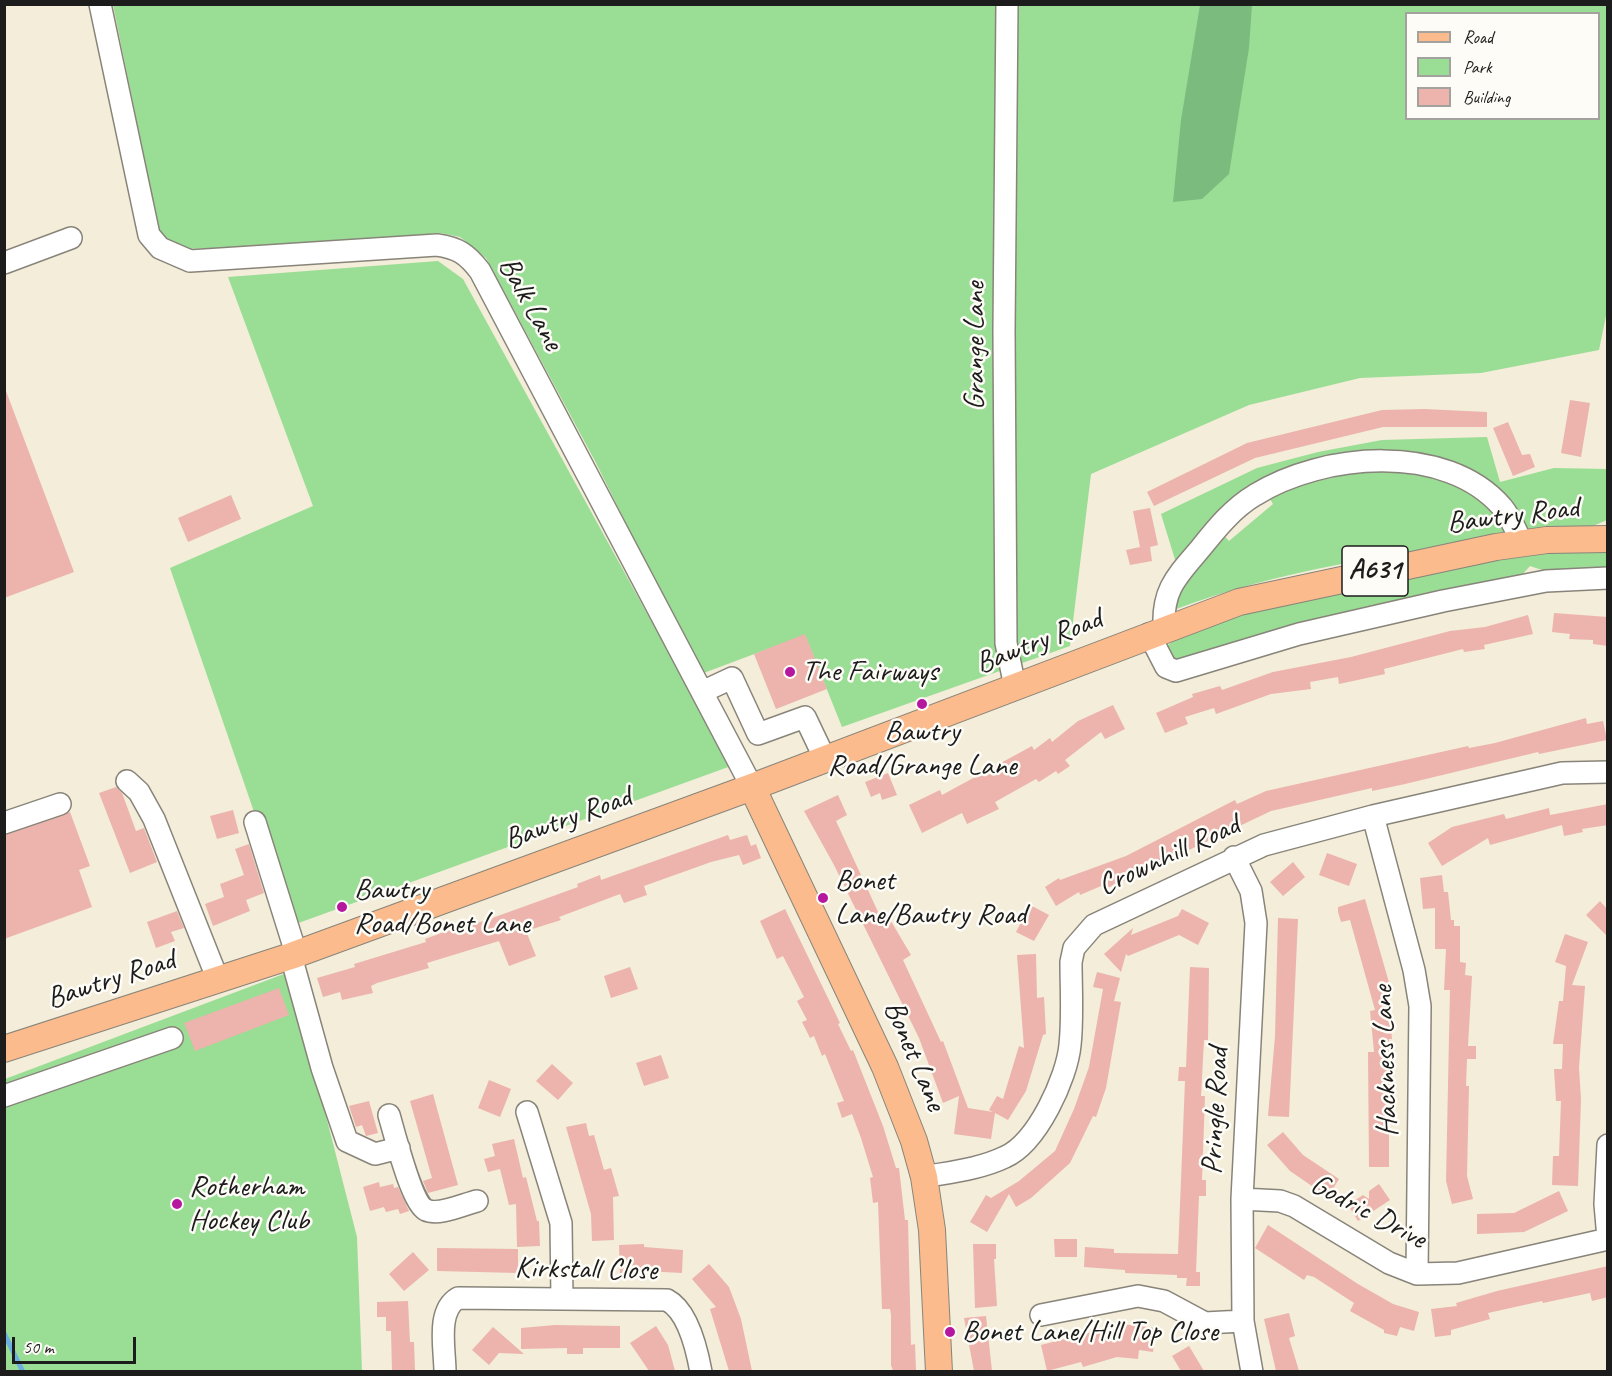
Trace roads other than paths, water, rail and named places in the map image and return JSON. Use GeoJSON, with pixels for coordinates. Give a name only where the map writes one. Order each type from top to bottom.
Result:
{"type":"FeatureCollection","features":[{"type":"Feature","properties":{"kind":"main road","name":"Bawtry Road"},"geometry":{"type":"LineString","coordinates":[[4,1049],[294,955],[752,787],[1156,631],[1239,602],[1295,588],[1522,543],[1608,539]]}},
{"type":"Feature","properties":{"kind":"main road","name":"Bonet Lane"},"geometry":{"type":"LineString","coordinates":[[752,787],[903,1108],[924,1177],[932,1230],[939,1371]]}},
{"type":"Feature","properties":{"kind":"street","name":"Balk Lane"},"geometry":{"type":"LineString","coordinates":[[100,4],[150,235],[160,248],[190,261],[436,246],[454,248],[468,255],[485,281],[752,787]]}},
{"type":"Feature","properties":{"kind":"street","name":"Grange Lane"},"geometry":{"type":"LineString","coordinates":[[1007,4],[1004,319],[1006,643],[1015,687]]}},
{"type":"Feature","properties":{"kind":"street"},"geometry":{"type":"LineString","coordinates":[[4,263],[71,238]]}},
{"type":"Feature","properties":{"kind":"street"},"geometry":{"type":"LineString","coordinates":[[1156,631],[1169,585],[1231,513],[1270,487],[1325,468],[1373,461],[1418,463],[1438,468],[1470,483],[1500,505],[1511,519],[1522,543]]}},
{"type":"Feature","properties":{"kind":"street","name":"Bawtry Road"},"geometry":{"type":"LineString","coordinates":[[1156,631],[1166,667],[1176,671],[1299,634],[1454,599],[1546,581],[1608,578]]}},
{"type":"Feature","properties":{"kind":"street"},"geometry":{"type":"LineString","coordinates":[[702,692],[732,678],[758,734],[805,717],[825,759]]}},
{"type":"Feature","properties":{"kind":"street","name":"Crownhill Road"},"geometry":{"type":"LineString","coordinates":[[924,1177],[984,1165],[1007,1157],[1023,1145],[1037,1128],[1066,1067],[1071,1029],[1071,962],[1074,948],[1094,925],[1234,857],[1280,839],[1562,773],[1608,772]]}},
{"type":"Feature","properties":{"kind":"street"},"geometry":{"type":"LineString","coordinates":[[127,781],[139,792],[154,819],[218,980]]}},
{"type":"Feature","properties":{"kind":"street"},"geometry":{"type":"LineString","coordinates":[[4,823],[60,804]]}},
{"type":"Feature","properties":{"kind":"street","name":"Hackness Lane"},"geometry":{"type":"LineString","coordinates":[[1372,816],[1414,970],[1420,1006],[1417,1274]]}},
{"type":"Feature","properties":{"kind":"street"},"geometry":{"type":"LineString","coordinates":[[255,822],[294,955],[322,1068],[347,1141],[375,1154],[399,1148]]}},
{"type":"Feature","properties":{"kind":"street","name":"Pringle Road"},"geometry":{"type":"LineString","coordinates":[[1234,857],[1251,891],[1256,923],[1242,1198],[1242,1321],[1252,1371]]}},
{"type":"Feature","properties":{"kind":"street"},"geometry":{"type":"LineString","coordinates":[[4,1096],[172,1038]]}},
{"type":"Feature","properties":{"kind":"street"},"geometry":{"type":"LineString","coordinates":[[527,1112],[561,1223],[562,1299]]}},
{"type":"Feature","properties":{"kind":"street"},"geometry":{"type":"LineString","coordinates":[[389,1115],[419,1204],[426,1210],[436,1211],[477,1201]]}},
{"type":"Feature","properties":{"kind":"street"},"geometry":{"type":"LineString","coordinates":[[1608,1145],[1605,1204],[1608,1238]]}},
{"type":"Feature","properties":{"kind":"street","name":"Godric Drive"},"geometry":{"type":"LineString","coordinates":[[1242,1198],[1280,1201],[1294,1206],[1389,1263],[1417,1274],[1458,1273],[1608,1238]]}},
{"type":"Feature","properties":{"kind":"street"},"geometry":{"type":"LineString","coordinates":[[1041,1315],[1138,1296],[1164,1301],[1205,1323],[1242,1321]]}},
{"type":"Feature","properties":{"kind":"street","name":"Kirkstall Close"},"geometry":{"type":"LineString","coordinates":[[445,1371],[445,1314],[449,1304],[459,1298],[667,1300],[673,1303],[686,1324],[701,1371]]}},
{"type":"Feature","properties":{"kind":"waterway"},"geometry":{"type":"LineString","coordinates":[[4,1333],[23,1372]]}},
{"type":"Feature","properties":{"kind":"place","name":"The Fairways"},"geometry":{"type":"Point","coordinates":[790,672]}},
{"type":"Feature","properties":{"kind":"place","name":"Bawtry Road/Grange Lane"},"geometry":{"type":"Point","coordinates":[922,704]}},
{"type":"Feature","properties":{"kind":"place","name":"Bonet Lane/Bawtry Road"},"geometry":{"type":"Point","coordinates":[823,898]}},
{"type":"Feature","properties":{"kind":"place","name":"Bawtry Road/Bonet Lane"},"geometry":{"type":"Point","coordinates":[342,907]}},
{"type":"Feature","properties":{"kind":"place","name":"Rotherham Hockey Club"},"geometry":{"type":"Point","coordinates":[177,1204]}},
{"type":"Feature","properties":{"kind":"place","name":"Bonet Lane/Hill Top Close"},"geometry":{"type":"Point","coordinates":[950,1332]}}]}
